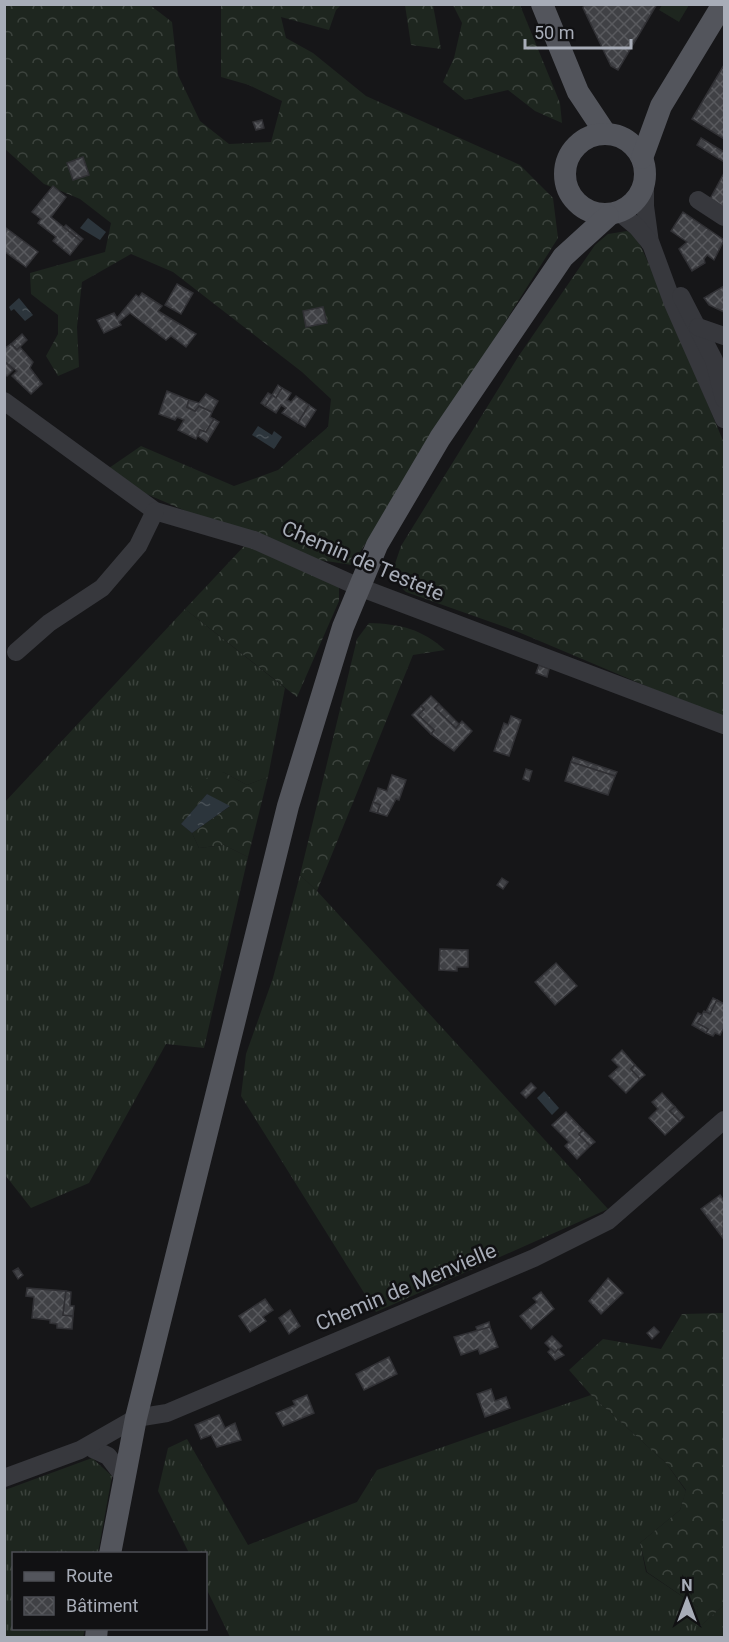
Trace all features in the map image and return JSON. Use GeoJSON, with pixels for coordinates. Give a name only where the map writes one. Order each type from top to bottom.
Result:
{"type":"FeatureCollection","features":[{"type":"Feature","properties":{"kind":"main road"},"geometry":{"type":"LineString","coordinates":[[110,1552],[134,1427],[288,806],[324,686],[359,586],[377,545],[440,438],[563,257],[614,214],[636,200],[645,181],[646,167],[636,148],[611,134],[578,92],[542,4]]}},
{"type":"Feature","properties":{"kind":"main road"},"geometry":{"type":"LineString","coordinates":[[642,158],[661,106],[723,4]]}},
{"type":"Feature","properties":{"kind":"main road"},"geometry":{"type":"LineString","coordinates":[[578,92],[580,142]]}},
{"type":"Feature","properties":{"kind":"main road"},"geometry":{"type":"LineString","coordinates":[[563,257],[572,225],[572,199],[565,180],[564,169],[572,150],[580,142],[592,136],[611,134],[640,124],[649,113],[661,106]]}},
{"type":"Feature","properties":{"kind":"main road"},"geometry":{"type":"LineString","coordinates":[[572,199],[591,212],[614,214]]}},
{"type":"Feature","properties":{"kind":"street"},"geometry":{"type":"LineString","coordinates":[[645,181],[645,212],[651,244],[662,269],[713,360],[724,419]]}},
{"type":"Feature","properties":{"kind":"street"},"geometry":{"type":"LineString","coordinates":[[698,200],[724,217]]}},
{"type":"Feature","properties":{"kind":"street"},"geometry":{"type":"LineString","coordinates":[[614,214],[637,227],[651,244]]}},
{"type":"Feature","properties":{"kind":"street"},"geometry":{"type":"LineString","coordinates":[[662,269],[698,327],[713,360],[724,399]]}},
{"type":"Feature","properties":{"kind":"street"},"geometry":{"type":"LineString","coordinates":[[698,327],[724,336]]}},
{"type":"Feature","properties":{"kind":"street","name":"Chemin de Testete"},"geometry":{"type":"LineString","coordinates":[[4,401],[155,511],[254,540],[359,586],[724,725]]}},
{"type":"Feature","properties":{"kind":"street"},"geometry":{"type":"LineString","coordinates":[[16,652],[49,622],[102,588],[138,546],[155,511]]}},
{"type":"Feature","properties":{"kind":"street","name":"Chemin de Menvielle"},"geometry":{"type":"LineString","coordinates":[[4,1478],[86,1449],[534,1258],[608,1221],[724,1120]]}},
{"type":"Feature","properties":{"kind":"street"},"geometry":{"type":"LineString","coordinates":[[86,1449],[108,1455],[124,1477]]}},
{"type":"Feature","properties":{"kind":"green space"},"geometry":{"type":"Polygon","coordinates":[[[662,4],[689,5],[679,22],[659,10],[662,4]]]}},
{"type":"Feature","properties":{"kind":"green space"},"geometry":{"type":"Polygon","coordinates":[[[5,5],[150,5],[172,22],[178,75],[200,121],[229,144],[271,142],[282,101],[249,85],[221,77],[221,5],[341,5],[336,10],[329,30],[281,17],[286,38],[313,53],[366,96],[520,165],[553,198],[558,238],[352,565],[287,555],[142,492],[109,468],[141,446],[234,486],[278,470],[328,427],[331,399],[302,372],[173,272],[131,254],[82,282],[77,327],[79,367],[58,376],[46,356],[58,334],[58,315],[31,294],[30,273],[105,252],[111,223],[80,199],[44,184],[5,149],[5,5]]]}},
{"type":"Feature","properties":{"kind":"green space"},"geometry":{"type":"Polygon","coordinates":[[[405,5],[433,5],[441,49],[411,45],[405,5]]]}},
{"type":"Feature","properties":{"kind":"green space"},"geometry":{"type":"Polygon","coordinates":[[[453,5],[520,5],[560,103],[562,123],[535,111],[508,90],[465,100],[443,82],[454,58],[462,23],[453,5]]]}},
{"type":"Feature","properties":{"kind":"green space"},"geometry":{"type":"Polygon","coordinates":[[[627,231],[636,236],[654,275],[724,443],[724,719],[516,631],[406,592],[397,581],[394,571],[401,546],[518,357],[595,245],[608,234],[627,231]]]}},
{"type":"Feature","properties":{"kind":"green space"},"geometry":{"type":"Polygon","coordinates":[[[247,543],[339,584],[339,601],[297,697],[185,609],[247,543]]]}},
{"type":"Feature","properties":{"kind":"green space"},"geometry":{"type":"Polygon","coordinates":[[[185,609],[285,688],[268,777],[247,785],[223,772],[181,824],[192,833],[199,848],[224,845],[248,857],[204,1048],[166,1044],[89,1183],[31,1208],[5,1175],[4,803],[185,609]]]}},
{"type":"Feature","properties":{"kind":"green space"},"geometry":{"type":"Polygon","coordinates":[[[369,623],[391,625],[419,632],[445,650],[413,655],[317,891],[300,875],[357,639],[369,623]]]}},
{"type":"Feature","properties":{"kind":"green space"},"geometry":{"type":"Polygon","coordinates":[[[223,772],[247,785],[268,777],[248,857],[224,845],[199,848],[192,833],[229,807],[207,794],[181,824],[181,797],[196,782],[223,772]]]}},
{"type":"Feature","properties":{"kind":"green space"},"geometry":{"type":"Polygon","coordinates":[[[300,875],[608,1209],[376,1312],[241,1096],[246,1054],[273,978],[300,875]]]}},
{"type":"Feature","properties":{"kind":"green space"},"geometry":{"type":"Polygon","coordinates":[[[724,1313],[724,1605],[696,1630],[698,1607],[647,1572],[640,1543],[680,1510],[686,1490],[666,1463],[591,1395],[569,1370],[603,1339],[661,1349],[682,1314],[724,1313]]]}},
{"type":"Feature","properties":{"kind":"green space"},"geometry":{"type":"Polygon","coordinates":[[[591,1395],[666,1463],[686,1491],[680,1510],[640,1543],[646,1572],[698,1607],[697,1629],[724,1605],[724,1637],[230,1637],[207,1590],[207,1552],[188,1552],[158,1491],[168,1448],[187,1439],[248,1545],[357,1502],[377,1470],[591,1395]]]}},
{"type":"Feature","properties":{"kind":"green space"},"geometry":{"type":"Polygon","coordinates":[[[92,1458],[112,1476],[98,1552],[12,1552],[12,1630],[85,1630],[83,1637],[5,1638],[5,1490],[92,1458]]]}},
{"type":"Feature","properties":{"kind":"water"},"geometry":{"type":"Polygon","coordinates":[[[88,218],[106,232],[100,240],[80,228],[88,218]]]}},
{"type":"Feature","properties":{"kind":"water"},"geometry":{"type":"Polygon","coordinates":[[[19,298],[33,315],[25,321],[9,307],[19,298]]]}},
{"type":"Feature","properties":{"kind":"water"},"geometry":{"type":"Polygon","coordinates":[[[258,426],[272,435],[274,431],[282,437],[274,449],[252,435],[258,426]]]}},
{"type":"Feature","properties":{"kind":"water"},"geometry":{"type":"Polygon","coordinates":[[[207,794],[230,806],[192,833],[181,824],[207,794]]]}},
{"type":"Feature","properties":{"kind":"water"},"geometry":{"type":"Polygon","coordinates":[[[544,1091],[559,1108],[552,1115],[537,1098],[544,1091]]]}},
{"type":"Feature","properties":{"kind":"building"},"geometry":{"type":"Polygon","coordinates":[[[584,4],[657,4],[618,70],[611,66],[583,8],[584,4]]]}},
{"type":"Feature","properties":{"kind":"building"},"geometry":{"type":"Polygon","coordinates":[[[724,65],[724,139],[692,119],[724,65]]]}},
{"type":"Feature","properties":{"kind":"building"},"geometry":{"type":"Polygon","coordinates":[[[262,120],[264,128],[256,130],[253,122],[262,120]]]}},
{"type":"Feature","properties":{"kind":"building"},"geometry":{"type":"Polygon","coordinates":[[[701,138],[724,152],[724,162],[697,145],[701,138]]]}},
{"type":"Feature","properties":{"kind":"building"},"geometry":{"type":"Polygon","coordinates":[[[83,157],[89,175],[73,180],[67,163],[83,157]]]}},
{"type":"Feature","properties":{"kind":"building"},"geometry":{"type":"Polygon","coordinates":[[[724,173],[724,208],[710,199],[724,173]]]}},
{"type":"Feature","properties":{"kind":"building"},"geometry":{"type":"Polygon","coordinates":[[[53,186],[66,197],[51,217],[81,241],[70,255],[53,241],[56,237],[38,223],[41,219],[32,212],[53,186]]]}},
{"type":"Feature","properties":{"kind":"building"},"geometry":{"type":"Polygon","coordinates":[[[683,212],[724,240],[714,260],[707,255],[704,259],[705,263],[692,271],[679,249],[687,242],[671,231],[683,212]]]}},
{"type":"Feature","properties":{"kind":"building"},"geometry":{"type":"Polygon","coordinates":[[[66,225],[83,239],[81,241],[64,227],[66,225]]]}},
{"type":"Feature","properties":{"kind":"building"},"geometry":{"type":"Polygon","coordinates":[[[6,228],[38,252],[26,267],[4,251],[6,228]]]}},
{"type":"Feature","properties":{"kind":"building"},"geometry":{"type":"Polygon","coordinates":[[[177,284],[193,293],[181,314],[165,305],[177,284]]]}},
{"type":"Feature","properties":{"kind":"building"},"geometry":{"type":"Polygon","coordinates":[[[724,286],[724,312],[709,305],[704,298],[724,286]]]}},
{"type":"Feature","properties":{"kind":"building"},"geometry":{"type":"Polygon","coordinates":[[[142,293],[162,306],[158,311],[196,334],[186,347],[171,336],[166,340],[130,313],[119,322],[121,325],[104,333],[97,320],[114,313],[117,318],[136,295],[139,297],[142,293]]]}},
{"type":"Feature","properties":{"kind":"building"},"geometry":{"type":"Polygon","coordinates":[[[323,307],[327,323],[306,327],[303,311],[323,307]]]}},
{"type":"Feature","properties":{"kind":"building"},"geometry":{"type":"Polygon","coordinates":[[[22,334],[27,340],[17,350],[11,344],[22,334]]]}},
{"type":"Feature","properties":{"kind":"building"},"geometry":{"type":"Polygon","coordinates":[[[11,344],[17,350],[20,347],[33,362],[30,368],[42,384],[31,394],[12,376],[17,371],[4,361],[4,349],[11,344]]]}},
{"type":"Feature","properties":{"kind":"building"},"geometry":{"type":"Polygon","coordinates":[[[4,361],[13,370],[7,376],[4,373],[4,361]]]}},
{"type":"Feature","properties":{"kind":"building"},"geometry":{"type":"Polygon","coordinates":[[[278,385],[282,388],[276,398],[272,395],[278,385]]]}},
{"type":"Feature","properties":{"kind":"building"},"geometry":{"type":"Polygon","coordinates":[[[282,388],[291,393],[287,400],[291,402],[296,396],[309,405],[298,423],[282,413],[286,408],[281,405],[276,413],[265,406],[272,395],[276,398],[282,388]]]}},
{"type":"Feature","properties":{"kind":"building"},"geometry":{"type":"Polygon","coordinates":[[[167,391],[189,400],[187,407],[195,411],[199,406],[212,412],[210,417],[214,419],[206,432],[200,430],[196,439],[178,430],[184,420],[177,417],[175,420],[159,414],[167,391]]]}},
{"type":"Feature","properties":{"kind":"building"},"geometry":{"type":"Polygon","coordinates":[[[268,393],[272,395],[265,406],[261,403],[268,393]]]}},
{"type":"Feature","properties":{"kind":"building"},"geometry":{"type":"Polygon","coordinates":[[[206,394],[218,401],[212,412],[199,406],[195,411],[187,407],[189,400],[199,403],[206,394]]]}},
{"type":"Feature","properties":{"kind":"building"},"geometry":{"type":"Polygon","coordinates":[[[309,405],[316,410],[305,427],[298,423],[309,405]]]}},
{"type":"Feature","properties":{"kind":"building"},"geometry":{"type":"Polygon","coordinates":[[[214,419],[219,422],[207,442],[198,436],[200,430],[206,432],[214,419]]]}},
{"type":"Feature","properties":{"kind":"building"},"geometry":{"type":"Polygon","coordinates":[[[539,665],[549,669],[547,677],[536,673],[539,665]]]}},
{"type":"Feature","properties":{"kind":"building"},"geometry":{"type":"Polygon","coordinates":[[[431,696],[439,704],[435,708],[456,728],[462,721],[472,731],[454,751],[431,734],[434,730],[418,715],[424,709],[421,706],[431,696]]]}},
{"type":"Feature","properties":{"kind":"building"},"geometry":{"type":"Polygon","coordinates":[[[439,704],[459,724],[456,728],[435,708],[439,704]]]}},
{"type":"Feature","properties":{"kind":"building"},"geometry":{"type":"Polygon","coordinates":[[[421,706],[424,709],[418,715],[434,730],[431,734],[412,715],[421,706]]]}},
{"type":"Feature","properties":{"kind":"building"},"geometry":{"type":"Polygon","coordinates":[[[511,716],[521,720],[509,756],[494,751],[504,723],[508,725],[511,716]]]}},
{"type":"Feature","properties":{"kind":"building"},"geometry":{"type":"Polygon","coordinates":[[[573,757],[617,772],[615,776],[571,762],[573,757]]]}},
{"type":"Feature","properties":{"kind":"building"},"geometry":{"type":"Polygon","coordinates":[[[571,762],[615,776],[608,795],[565,781],[571,762]]]}},
{"type":"Feature","properties":{"kind":"building"},"geometry":{"type":"Polygon","coordinates":[[[526,769],[532,771],[529,781],[523,779],[526,769]]]}},
{"type":"Feature","properties":{"kind":"building"},"geometry":{"type":"Polygon","coordinates":[[[392,775],[406,780],[399,800],[396,799],[387,816],[377,813],[380,805],[373,802],[378,788],[387,791],[392,775]]]}},
{"type":"Feature","properties":{"kind":"building"},"geometry":{"type":"Polygon","coordinates":[[[373,802],[380,805],[377,813],[370,811],[373,802]]]}},
{"type":"Feature","properties":{"kind":"building"},"geometry":{"type":"Polygon","coordinates":[[[502,878],[508,882],[503,889],[497,885],[502,878]]]}},
{"type":"Feature","properties":{"kind":"building"},"geometry":{"type":"Polygon","coordinates":[[[440,949],[468,950],[468,967],[457,967],[457,971],[439,970],[440,949]]]}},
{"type":"Feature","properties":{"kind":"building"},"geometry":{"type":"Polygon","coordinates":[[[556,963],[577,986],[555,1005],[535,982],[556,963]]]}},
{"type":"Feature","properties":{"kind":"building"},"geometry":{"type":"Polygon","coordinates":[[[713,998],[717,1000],[710,1014],[706,1012],[713,998]]]}},
{"type":"Feature","properties":{"kind":"building"},"geometry":{"type":"Polygon","coordinates":[[[717,1000],[724,1004],[724,1027],[720,1035],[715,1033],[713,1036],[706,1033],[708,1029],[697,1023],[704,1011],[710,1014],[717,1000]]]}},
{"type":"Feature","properties":{"kind":"building"},"geometry":{"type":"Polygon","coordinates":[[[698,1013],[702,1015],[697,1023],[708,1029],[706,1033],[692,1025],[698,1013]]]}},
{"type":"Feature","properties":{"kind":"building"},"geometry":{"type":"Polygon","coordinates":[[[622,1050],[635,1065],[631,1069],[640,1079],[626,1093],[609,1076],[619,1067],[612,1060],[622,1050]]]}},
{"type":"Feature","properties":{"kind":"building"},"geometry":{"type":"Polygon","coordinates":[[[635,1065],[645,1075],[640,1079],[631,1069],[635,1065]]]}},
{"type":"Feature","properties":{"kind":"building"},"geometry":{"type":"Polygon","coordinates":[[[531,1083],[536,1088],[526,1098],[521,1093],[531,1083]]]}},
{"type":"Feature","properties":{"kind":"building"},"geometry":{"type":"Polygon","coordinates":[[[662,1093],[675,1107],[670,1111],[680,1121],[665,1135],[649,1118],[658,1109],[652,1102],[662,1093]]]}},
{"type":"Feature","properties":{"kind":"building"},"geometry":{"type":"Polygon","coordinates":[[[675,1107],[684,1117],[680,1121],[670,1111],[675,1107]]]}},
{"type":"Feature","properties":{"kind":"building"},"geometry":{"type":"Polygon","coordinates":[[[566,1112],[583,1130],[579,1134],[590,1146],[577,1159],[565,1146],[569,1142],[552,1125],[566,1112]]]}},
{"type":"Feature","properties":{"kind":"building"},"geometry":{"type":"Polygon","coordinates":[[[583,1130],[595,1142],[590,1146],[579,1134],[583,1130]]]}},
{"type":"Feature","properties":{"kind":"building"},"geometry":{"type":"Polygon","coordinates":[[[720,1195],[724,1201],[723,1238],[701,1209],[720,1195]]]}},
{"type":"Feature","properties":{"kind":"building"},"geometry":{"type":"Polygon","coordinates":[[[18,1268],[23,1275],[18,1279],[13,1271],[18,1268]]]}},
{"type":"Feature","properties":{"kind":"building"},"geometry":{"type":"Polygon","coordinates":[[[608,1278],[623,1293],[601,1314],[589,1301],[608,1278]]]}},
{"type":"Feature","properties":{"kind":"building"},"geometry":{"type":"Polygon","coordinates":[[[27,1288],[66,1291],[63,1315],[73,1316],[72,1329],[57,1328],[57,1324],[50,1323],[50,1320],[32,1318],[34,1297],[26,1296],[27,1288]]]}},
{"type":"Feature","properties":{"kind":"building"},"geometry":{"type":"Polygon","coordinates":[[[66,1291],[71,1292],[70,1306],[74,1306],[73,1316],[63,1315],[66,1291]]]}},
{"type":"Feature","properties":{"kind":"building"},"geometry":{"type":"Polygon","coordinates":[[[541,1292],[554,1309],[531,1329],[520,1316],[537,1302],[533,1298],[541,1292]]]}},
{"type":"Feature","properties":{"kind":"building"},"geometry":{"type":"Polygon","coordinates":[[[265,1299],[273,1310],[263,1317],[266,1321],[250,1332],[239,1316],[265,1299]]]}},
{"type":"Feature","properties":{"kind":"building"},"geometry":{"type":"Polygon","coordinates":[[[290,1310],[300,1326],[289,1334],[279,1318],[290,1310]]]}},
{"type":"Feature","properties":{"kind":"building"},"geometry":{"type":"Polygon","coordinates":[[[489,1322],[490,1327],[478,1332],[476,1327],[489,1322]]]}},
{"type":"Feature","properties":{"kind":"building"},"geometry":{"type":"Polygon","coordinates":[[[490,1327],[498,1347],[480,1354],[478,1349],[461,1355],[454,1337],[490,1327]]]}},
{"type":"Feature","properties":{"kind":"building"},"geometry":{"type":"Polygon","coordinates":[[[654,1327],[659,1332],[652,1339],[647,1333],[654,1327]]]}},
{"type":"Feature","properties":{"kind":"building"},"geometry":{"type":"Polygon","coordinates":[[[552,1336],[562,1346],[555,1353],[545,1343],[552,1336]]]}},
{"type":"Feature","properties":{"kind":"building"},"geometry":{"type":"Polygon","coordinates":[[[551,1349],[555,1353],[558,1349],[564,1355],[555,1360],[548,1352],[551,1349]]]}},
{"type":"Feature","properties":{"kind":"building"},"geometry":{"type":"Polygon","coordinates":[[[389,1357],[397,1374],[364,1390],[356,1374],[389,1357]]]}},
{"type":"Feature","properties":{"kind":"building"},"geometry":{"type":"Polygon","coordinates":[[[491,1389],[495,1401],[506,1397],[510,1408],[485,1417],[477,1394],[491,1389]]]}},
{"type":"Feature","properties":{"kind":"building"},"geometry":{"type":"Polygon","coordinates":[[[307,1395],[314,1413],[283,1426],[276,1413],[295,1405],[293,1401],[307,1395]]]}},
{"type":"Feature","properties":{"kind":"building"},"geometry":{"type":"Polygon","coordinates":[[[219,1415],[225,1428],[235,1423],[241,1440],[217,1447],[211,1435],[201,1439],[195,1425],[219,1415]]]}}]}
